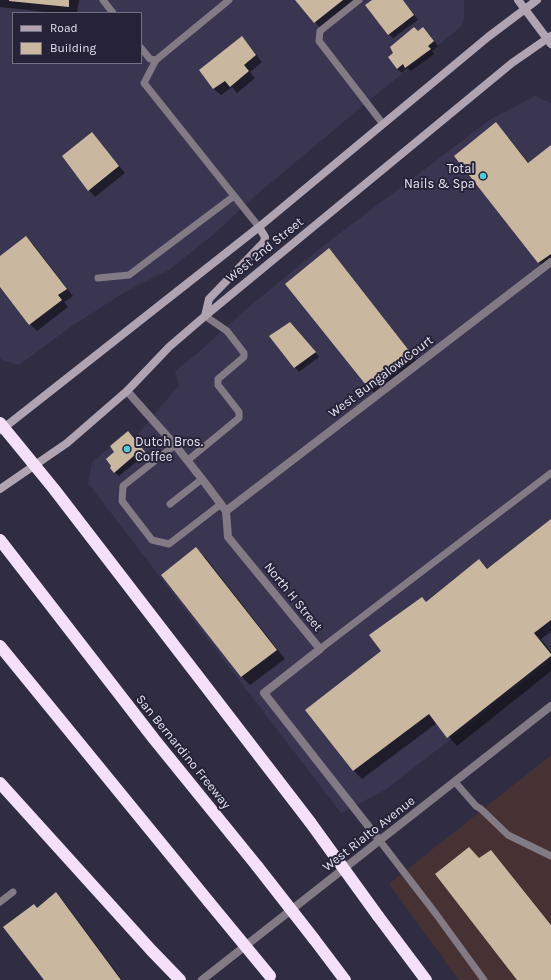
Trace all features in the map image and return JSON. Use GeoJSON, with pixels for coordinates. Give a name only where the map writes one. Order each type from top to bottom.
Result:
{"type":"FeatureCollection","features":[{"type":"Feature","properties":{"kind":"highway"},"geometry":{"type":"LineString","coordinates":[[1,427],[35,465],[310,822],[426,980]]}},
{"type":"Feature","properties":{"kind":"highway","name":"San Bernardino Freeway"},"geometry":{"type":"LineString","coordinates":[[0,540],[154,739],[257,866],[345,980]]}},
{"type":"Feature","properties":{"kind":"highway"},"geometry":{"type":"LineString","coordinates":[[0,646],[271,978]]}},
{"type":"Feature","properties":{"kind":"highway"},"geometry":{"type":"LineString","coordinates":[[0,783],[180,980]]}},
{"type":"Feature","properties":{"kind":"main road"},"geometry":{"type":"LineString","coordinates":[[518,0],[549,40]]}},
{"type":"Feature","properties":{"kind":"main road","name":"West 2nd Street"},"geometry":{"type":"LineString","coordinates":[[1,427],[258,227],[488,37],[537,0]]}},
{"type":"Feature","properties":{"kind":"main road","name":"West 2nd Street"},"geometry":{"type":"LineString","coordinates":[[0,489],[67,443],[127,391],[169,347],[205,316],[505,68],[549,40]]}},
{"type":"Feature","properties":{"kind":"main road"},"geometry":{"type":"LineString","coordinates":[[205,316],[209,299],[264,242],[265,237],[258,227]]}},
{"type":"Feature","properties":{"kind":"street","name":"West Bungalow Court"},"geometry":{"type":"LineString","coordinates":[[223,508],[551,262]]}},
{"type":"Feature","properties":{"kind":"street"},"geometry":{"type":"LineString","coordinates":[[127,391],[175,444],[223,508]]}},
{"type":"Feature","properties":{"kind":"street","name":"North H Street"},"geometry":{"type":"LineString","coordinates":[[223,508],[228,537],[320,649],[264,693],[380,841]]}},
{"type":"Feature","properties":{"kind":"street","name":"West Rialto Avenue"},"geometry":{"type":"LineString","coordinates":[[202,980],[551,706]]}},
{"type":"Feature","properties":{"kind":"lane"},"geometry":{"type":"LineString","coordinates":[[103,0],[112,12]]}},
{"type":"Feature","properties":{"kind":"lane"},"geometry":{"type":"LineString","coordinates":[[229,0],[156,60],[144,83],[258,227]]}},
{"type":"Feature","properties":{"kind":"lane"},"geometry":{"type":"LineString","coordinates":[[359,0],[320,31],[319,41],[383,124]]}},
{"type":"Feature","properties":{"kind":"lane"},"geometry":{"type":"LineString","coordinates":[[142,49],[150,59],[156,60]]}},
{"type":"Feature","properties":{"kind":"lane"},"geometry":{"type":"LineString","coordinates":[[98,278],[129,275],[234,196]]}},
{"type":"Feature","properties":{"kind":"lane"},"geometry":{"type":"LineString","coordinates":[[188,460],[239,418],[239,412],[218,385],[218,379],[244,357],[244,353],[228,331],[205,316]]}},
{"type":"Feature","properties":{"kind":"lane"},"geometry":{"type":"LineString","coordinates":[[175,444],[123,486],[122,501],[152,540],[169,544],[223,508]]}},
{"type":"Feature","properties":{"kind":"lane"},"geometry":{"type":"LineString","coordinates":[[320,649],[551,473]]}},
{"type":"Feature","properties":{"kind":"lane"},"geometry":{"type":"LineString","coordinates":[[170,504],[202,479]]}},
{"type":"Feature","properties":{"kind":"lane"},"geometry":{"type":"LineString","coordinates":[[455,782],[476,806],[508,835],[551,856]]}},
{"type":"Feature","properties":{"kind":"lane"},"geometry":{"type":"LineString","coordinates":[[380,841],[484,980]]}},
{"type":"Feature","properties":{"kind":"lane"},"geometry":{"type":"LineString","coordinates":[[0,902],[13,892]]}},
{"type":"Feature","properties":{"kind":"shaded area"},"geometry":{"type":"Polygon","coordinates":[[[0,0],[464,0],[464,20],[461,27],[378,93],[255,196],[214,234],[169,270],[125,292],[72,326],[19,365],[0,358],[0,0]]]}},
{"type":"Feature","properties":{"kind":"shaded area"},"geometry":{"type":"Polygon","coordinates":[[[535,96],[551,103],[551,662],[385,790],[341,813],[88,483],[92,462],[116,443],[132,441],[179,385],[175,371],[201,350],[245,310],[327,243],[491,119],[535,96]]]}},
{"type":"Feature","properties":{"kind":"shaded area"},"geometry":{"type":"Polygon","coordinates":[[[551,755],[551,980],[459,980],[389,884],[551,755]]]}},
{"type":"Feature","properties":{"kind":"building"},"geometry":{"type":"Polygon","coordinates":[[[69,0],[69,7],[9,1],[69,0]]]}},
{"type":"Feature","properties":{"kind":"building"},"geometry":{"type":"Polygon","coordinates":[[[295,0],[343,0],[314,23],[295,0]]]}},
{"type":"Feature","properties":{"kind":"building"},"geometry":{"type":"Polygon","coordinates":[[[372,0],[403,0],[414,15],[388,35],[365,5],[372,0]]]}},
{"type":"Feature","properties":{"kind":"building"},"geometry":{"type":"Polygon","coordinates":[[[414,27],[418,31],[423,27],[434,41],[428,46],[431,49],[405,68],[403,64],[397,69],[388,57],[393,53],[390,47],[414,27]]]}},
{"type":"Feature","properties":{"kind":"building"},"geometry":{"type":"Polygon","coordinates":[[[242,36],[256,55],[244,65],[249,71],[230,87],[225,81],[213,89],[199,70],[242,36]]]}},
{"type":"Feature","properties":{"kind":"building"},"geometry":{"type":"Polygon","coordinates":[[[496,122],[528,163],[551,145],[551,254],[538,263],[454,156],[496,122]]]}},
{"type":"Feature","properties":{"kind":"building"},"geometry":{"type":"Polygon","coordinates":[[[92,132],[119,166],[88,191],[62,156],[92,132]]]}},
{"type":"Feature","properties":{"kind":"building"},"geometry":{"type":"Polygon","coordinates":[[[26,236],[67,289],[58,295],[62,300],[29,325],[0,287],[0,256],[26,236]]]}},
{"type":"Feature","properties":{"kind":"building"},"geometry":{"type":"Polygon","coordinates":[[[329,248],[414,357],[370,390],[285,284],[329,248]]]}},
{"type":"Feature","properties":{"kind":"building"},"geometry":{"type":"Polygon","coordinates":[[[290,322],[316,352],[294,368],[269,336],[290,322]]]}},
{"type":"Feature","properties":{"kind":"building","name":"Dutch Bros. Coffee"},"geometry":{"type":"Polygon","coordinates":[[[128,431],[146,453],[140,458],[136,454],[114,473],[106,459],[114,452],[110,446],[128,431]]]}},
{"type":"Feature","properties":{"kind":"building"},"geometry":{"type":"Polygon","coordinates":[[[551,519],[551,620],[534,633],[551,656],[447,738],[429,714],[353,771],[305,710],[381,651],[369,635],[422,597],[426,602],[479,559],[487,569],[551,519]]]}},
{"type":"Feature","properties":{"kind":"building"},"geometry":{"type":"Polygon","coordinates":[[[196,547],[277,650],[241,677],[161,575],[196,547]]]}},
{"type":"Feature","properties":{"kind":"building"},"geometry":{"type":"Polygon","coordinates":[[[469,847],[479,858],[491,850],[551,925],[551,980],[517,980],[435,874],[469,847]]]}},
{"type":"Feature","properties":{"kind":"building"},"geometry":{"type":"Polygon","coordinates":[[[56,892],[121,980],[44,980],[3,927],[34,904],[37,908],[56,892]]]}},
{"type":"Feature","properties":{"kind":"place","name":"Total Nails & Spa"},"geometry":{"type":"Point","coordinates":[483,176]}},
{"type":"Feature","properties":{"kind":"place","name":"Dutch Bros. Coffee"},"geometry":{"type":"Point","coordinates":[127,449]}}]}
